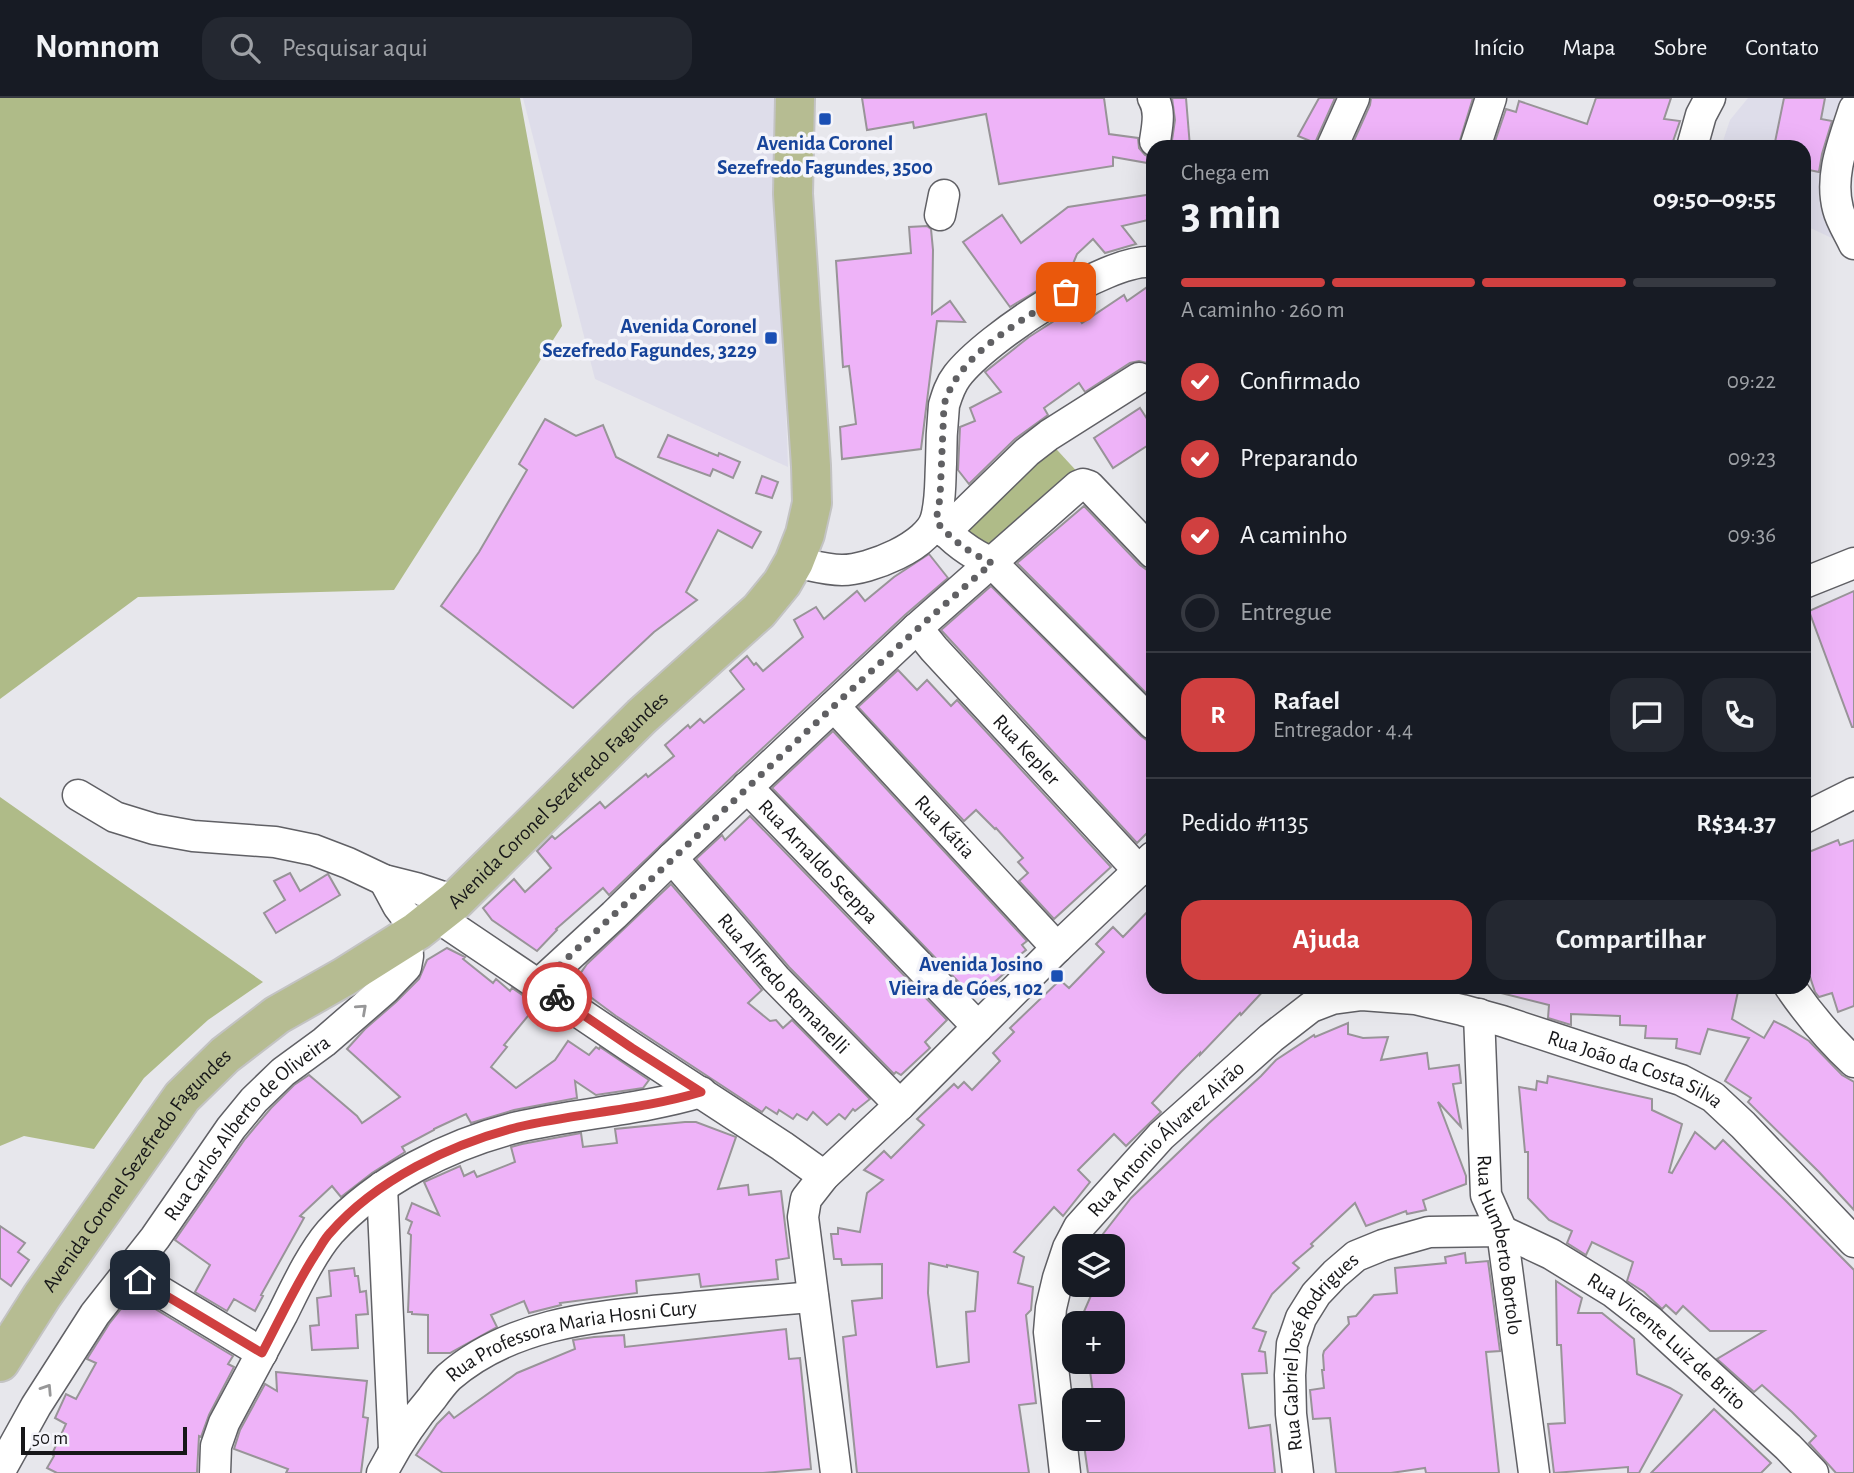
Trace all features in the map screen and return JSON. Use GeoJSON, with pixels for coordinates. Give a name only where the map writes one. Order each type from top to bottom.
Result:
{"type":"FeatureCollection","features":[{"type":"Feature","properties":{"kind":"main road","name":"Avenida Coronel Sezefredo Fagundes"},"geometry":{"type":"LineString","coordinates":[[0,1363],[42,1296],[183,1097],[225,1055],[277,1015],[344,977],[429,921],[642,716],[759,611],[782,583],[805,534],[811,503],[811,466],[793,194],[795,98]]}},
{"type":"Feature","properties":{"kind":"street"},"geometry":{"type":"LineString","coordinates":[[1153,98],[1158,113],[1155,140]]}},
{"type":"Feature","properties":{"kind":"street"},"geometry":{"type":"LineString","coordinates":[[1335,140],[1354,98]]}},
{"type":"Feature","properties":{"kind":"street"},"geometry":{"type":"LineString","coordinates":[[1477,140],[1491,98]]}},
{"type":"Feature","properties":{"kind":"street"},"geometry":{"type":"LineString","coordinates":[[1694,140],[1710,98]]}},
{"type":"Feature","properties":{"kind":"street"},"geometry":{"type":"LineString","coordinates":[[1854,109],[1837,165],[1835,188],[1838,211],[1854,244]]}},
{"type":"Feature","properties":{"kind":"street"},"geometry":{"type":"LineString","coordinates":[[1146,262],[1130,263],[1066,292],[993,342],[965,366],[955,378],[944,405],[940,498],[940,527],[972,554],[992,563],[1146,717]]}},
{"type":"Feature","properties":{"kind":"street"},"geometry":{"type":"LineString","coordinates":[[794,562],[843,570],[884,561],[940,527],[1038,443],[1139,378]]}},
{"type":"Feature","properties":{"kind":"street"},"geometry":{"type":"LineString","coordinates":[[539,984],[917,628],[1079,486],[1089,485],[1146,546]]}},
{"type":"Feature","properties":{"kind":"street"},"geometry":{"type":"LineString","coordinates":[[1811,580],[1854,563]]}},
{"type":"Feature","properties":{"kind":"street","name":"Rua Kepler"},"geometry":{"type":"LineString","coordinates":[[917,628],[943,659],[1146,864]]}},
{"type":"Feature","properties":{"kind":"street","name":"Rua Kátia"},"geometry":{"type":"LineString","coordinates":[[833,707],[1057,948]]}},
{"type":"Feature","properties":{"kind":"street","name":"Rua Arnaldo Sceppa"},"geometry":{"type":"LineString","coordinates":[[747,787],[978,1027]]}},
{"type":"Feature","properties":{"kind":"street"},"geometry":{"type":"LineString","coordinates":[[1811,814],[1854,793]]}},
{"type":"Feature","properties":{"kind":"street"},"geometry":{"type":"LineString","coordinates":[[78,795],[115,817],[154,829],[193,836],[275,842],[314,850],[384,880],[416,888],[429,921]]}},
{"type":"Feature","properties":{"kind":"street","name":"Rua Alfredo Romanelli"},"geometry":{"type":"LineString","coordinates":[[672,858],[776,979],[900,1105]]}},
{"type":"Feature","properties":{"kind":"street"},"geometry":{"type":"LineString","coordinates":[[836,1473],[803,1217],[806,1199],[824,1176],[1146,864]]}},
{"type":"Feature","properties":{"kind":"street"},"geometry":{"type":"LineString","coordinates":[[384,880],[398,906],[539,984],[824,1176]]}},
{"type":"Feature","properties":{"kind":"street","name":"Rua Carlos Alberto de Oliveira"},"geometry":{"type":"LineString","coordinates":[[1,1471],[36,1406],[95,1314],[155,1238],[231,1128],[254,1100],[284,1072],[324,1042],[385,989],[405,967],[408,956],[429,921]]}},
{"type":"Feature","properties":{"kind":"street","name":"Rua Antonio Álvarez Airão"},"geometry":{"type":"LineString","coordinates":[[1065,1473],[1049,1332],[1058,1278],[1068,1248],[1079,1227],[1161,1136],[1270,1038],[1311,1007],[1353,994]]}},
{"type":"Feature","properties":{"kind":"street","name":"Rua João da Costa Silva"},"geometry":{"type":"LineString","coordinates":[[1384,994],[1479,1014],[1681,1080],[1713,1097],[1743,1125],[1854,1242]]}},
{"type":"Feature","properties":{"kind":"street"},"geometry":{"type":"LineString","coordinates":[[1795,994],[1816,1023],[1843,1036],[1854,1062]]}},
{"type":"Feature","properties":{"kind":"street","name":"Rua Humberto Bortolo"},"geometry":{"type":"LineString","coordinates":[[1479,1014],[1486,1195],[1502,1231],[1534,1473]]}},
{"type":"Feature","properties":{"kind":"street"},"geometry":{"type":"LineString","coordinates":[[215,1473],[216,1446],[224,1423],[307,1268],[329,1233],[382,1187],[417,1165],[517,1128],[668,1102],[701,1092]]}},
{"type":"Feature","properties":{"kind":"street"},"geometry":{"type":"LineString","coordinates":[[382,1187],[388,1461]]}},
{"type":"Feature","properties":{"kind":"street","name":"Rua Gabriel José Rodrigues"},"geometry":{"type":"LineString","coordinates":[[1298,1473],[1291,1414],[1292,1344],[1301,1318],[1316,1294],[1356,1256],[1383,1245],[1429,1232],[1502,1231]]}},
{"type":"Feature","properties":{"kind":"street","name":"Rua Vicente Luiz de Brito"},"geometry":{"type":"LineString","coordinates":[[1502,1231],[1551,1254],[1613,1292],[1649,1320],[1814,1473]]}},
{"type":"Feature","properties":{"kind":"street"},"geometry":{"type":"LineString","coordinates":[[128,1272],[262,1353]]}},
{"type":"Feature","properties":{"kind":"street","name":"Rua Professora Maria Hosni Cury"},"geometry":{"type":"LineString","coordinates":[[388,1461],[420,1412],[448,1378],[481,1355],[513,1338],[561,1323],[633,1313],[813,1297]]}},
{"type":"Feature","properties":{"kind":"shaded area"},"geometry":{"type":"Polygon","coordinates":[[[523,98],[775,98],[788,467],[595,379],[523,98]]]}},
{"type":"Feature","properties":{"kind":"shaded area"},"geometry":{"type":"Polygon","coordinates":[[[1748,98],[1843,98],[1819,196],[1836,240],[1811,228],[1811,140],[1723,140],[1730,120],[1748,98]]]}},
{"type":"Feature","properties":{"kind":"green space"},"geometry":{"type":"Polygon","coordinates":[[[0,98],[520,98],[562,326],[394,590],[138,597],[0,699],[0,98]]]}},
{"type":"Feature","properties":{"kind":"green space"},"geometry":{"type":"Polygon","coordinates":[[[1047,439],[1082,477],[992,557],[952,527],[1047,439]]]}},
{"type":"Feature","properties":{"kind":"green space"},"geometry":{"type":"Polygon","coordinates":[[[0,797],[263,982],[208,1020],[144,1078],[94,1149],[24,1136],[0,1146],[0,797]]]}},
{"type":"Feature","properties":{"kind":"building"},"geometry":{"type":"Polygon","coordinates":[[[862,98],[1104,98],[1109,134],[1138,138],[1139,148],[1146,155],[1146,163],[1113,157],[1113,166],[999,184],[986,114],[914,128],[913,122],[867,130],[862,98]]]}},
{"type":"Feature","properties":{"kind":"building"},"geometry":{"type":"Polygon","coordinates":[[[1172,98],[1186,98],[1189,140],[1172,140],[1175,120],[1172,98]]]}},
{"type":"Feature","properties":{"kind":"building"},"geometry":{"type":"Polygon","coordinates":[[[1319,98],[1335,98],[1316,140],[1298,136],[1319,98]]]}},
{"type":"Feature","properties":{"kind":"building"},"geometry":{"type":"Polygon","coordinates":[[[1371,98],[1473,98],[1460,140],[1354,140],[1371,98]]]}},
{"type":"Feature","properties":{"kind":"building"},"geometry":{"type":"Polygon","coordinates":[[[1596,98],[1671,98],[1664,119],[1680,121],[1673,140],[1495,140],[1506,109],[1516,112],[1519,101],[1587,124],[1596,98]]]}},
{"type":"Feature","properties":{"kind":"building"},"geometry":{"type":"Polygon","coordinates":[[[1784,98],[1825,98],[1821,119],[1832,121],[1819,172],[1811,170],[1811,140],[1775,140],[1784,98]]]}},
{"type":"Feature","properties":{"kind":"building"},"geometry":{"type":"Polygon","coordinates":[[[1146,195],[1146,220],[1122,226],[1136,244],[1105,253],[1093,239],[1077,254],[1070,271],[1010,307],[963,242],[1002,215],[1021,243],[1068,207],[1146,195]]]}},
{"type":"Feature","properties":{"kind":"building"},"geometry":{"type":"Polygon","coordinates":[[[927,226],[931,229],[933,250],[932,314],[950,301],[965,322],[937,321],[921,449],[842,459],[840,427],[856,424],[849,366],[843,367],[836,261],[911,253],[909,227],[927,226]]]}},
{"type":"Feature","properties":{"kind":"building"},"geometry":{"type":"Polygon","coordinates":[[[1146,288],[1146,363],[1130,363],[1085,392],[1079,383],[1044,408],[1048,415],[1015,439],[969,484],[958,470],[960,427],[975,421],[970,408],[1001,392],[985,372],[1029,337],[1073,309],[1082,323],[1124,295],[1127,301],[1146,288]]]}},
{"type":"Feature","properties":{"kind":"building"},"geometry":{"type":"Polygon","coordinates":[[[1140,408],[1146,417],[1146,447],[1113,468],[1094,438],[1140,408]]]}},
{"type":"Feature","properties":{"kind":"building"},"geometry":{"type":"Polygon","coordinates":[[[545,419],[576,436],[603,425],[616,457],[761,532],[752,548],[718,530],[686,592],[697,600],[654,632],[573,708],[441,606],[479,552],[527,470],[519,464],[545,419]]]}},
{"type":"Feature","properties":{"kind":"building"},"geometry":{"type":"Polygon","coordinates":[[[668,435],[718,456],[719,453],[740,462],[733,478],[713,469],[710,476],[658,457],[668,435]]]}},
{"type":"Feature","properties":{"kind":"building"},"geometry":{"type":"Polygon","coordinates":[[[762,476],[778,482],[772,498],[756,493],[762,476]]]}},
{"type":"Feature","properties":{"kind":"building"},"geometry":{"type":"Polygon","coordinates":[[[1084,506],[1146,569],[1146,693],[1017,563],[1084,506]]]}},
{"type":"Feature","properties":{"kind":"building"},"geometry":{"type":"Polygon","coordinates":[[[929,554],[948,578],[905,615],[609,895],[603,888],[556,929],[537,951],[492,920],[483,908],[514,879],[525,892],[551,868],[537,851],[552,836],[555,839],[600,802],[605,808],[646,774],[648,777],[674,756],[665,745],[688,725],[690,728],[700,719],[704,723],[744,689],[730,671],[747,656],[763,671],[803,637],[794,620],[816,607],[824,619],[857,591],[865,601],[894,577],[929,554]]]}},
{"type":"Feature","properties":{"kind":"building"},"geometry":{"type":"Polygon","coordinates":[[[991,586],[1146,740],[1146,834],[1137,843],[941,630],[991,586]]]}},
{"type":"Feature","properties":{"kind":"building"},"geometry":{"type":"Polygon","coordinates":[[[1854,591],[1854,727],[1811,616],[1811,610],[1854,591]]]}},
{"type":"Feature","properties":{"kind":"building"},"geometry":{"type":"Polygon","coordinates":[[[898,670],[917,690],[927,680],[951,706],[957,700],[1111,867],[1054,919],[1019,881],[1028,873],[1018,862],[1023,858],[996,828],[976,810],[964,821],[858,707],[898,670]]]}},
{"type":"Feature","properties":{"kind":"building"},"geometry":{"type":"Polygon","coordinates":[[[833,731],[1027,941],[1022,945],[1026,950],[1016,958],[1018,961],[979,996],[976,992],[972,996],[772,788],[833,731]]]}},
{"type":"Feature","properties":{"kind":"building"},"geometry":{"type":"Polygon","coordinates":[[[750,816],[947,1020],[925,1042],[930,1048],[901,1075],[896,1072],[894,1074],[789,967],[696,859],[722,835],[725,840],[750,816]]]}},
{"type":"Feature","properties":{"kind":"building"},"geometry":{"type":"Polygon","coordinates":[[[1838,840],[1840,845],[1854,840],[1854,1006],[1838,1012],[1832,993],[1819,997],[1811,980],[1811,851],[1838,840]]]}},
{"type":"Feature","properties":{"kind":"building"},"geometry":{"type":"Polygon","coordinates":[[[290,873],[300,891],[328,874],[340,895],[276,933],[264,913],[285,900],[274,881],[290,873]]]}},
{"type":"Feature","properties":{"kind":"building"},"geometry":{"type":"Polygon","coordinates":[[[671,884],[762,990],[748,1003],[770,1021],[776,1020],[783,1028],[792,1020],[870,1099],[855,1111],[853,1109],[845,1119],[839,1114],[827,1125],[813,1112],[807,1120],[797,1114],[793,1119],[779,1110],[777,1114],[766,1107],[762,1112],[616,1016],[573,984],[587,964],[671,884]]]}},
{"type":"Feature","properties":{"kind":"building"},"geometry":{"type":"Polygon","coordinates":[[[1146,913],[1146,994],[1260,994],[1152,1103],[1161,1112],[1126,1146],[1114,1134],[1078,1170],[1090,1182],[1063,1216],[1054,1207],[1014,1252],[1024,1257],[1018,1283],[1033,1287],[1031,1310],[1026,1315],[1036,1403],[1019,1405],[1029,1473],[857,1473],[843,1337],[856,1335],[852,1301],[882,1298],[882,1264],[842,1265],[841,1259],[834,1259],[831,1234],[838,1234],[838,1228],[860,1232],[867,1193],[883,1180],[864,1170],[884,1151],[891,1158],[924,1125],[917,1119],[954,1084],[958,1088],[964,1082],[972,1090],[1000,1061],[993,1053],[1014,1032],[1010,1028],[1060,980],[1069,988],[1104,952],[1096,944],[1113,927],[1123,937],[1146,913]],[[929,1263],[928,1293],[937,1367],[969,1362],[966,1312],[975,1311],[978,1272],[929,1263]]]}},
{"type":"Feature","properties":{"kind":"building"},"geometry":{"type":"Polygon","coordinates":[[[447,948],[465,957],[463,959],[493,983],[496,979],[510,991],[512,988],[537,1005],[504,1045],[507,1047],[491,1067],[516,1088],[555,1060],[568,1041],[589,1055],[596,1047],[600,1047],[649,1080],[643,1088],[596,1095],[575,1081],[577,1098],[514,1110],[471,1123],[466,1114],[402,1147],[405,1152],[341,1197],[332,1186],[300,1216],[304,1218],[261,1295],[263,1296],[255,1311],[234,1299],[227,1311],[195,1292],[210,1265],[175,1240],[245,1139],[294,1085],[309,1075],[362,1123],[400,1097],[347,1049],[419,979],[427,960],[447,948]]]}},
{"type":"Feature","properties":{"kind":"building"},"geometry":{"type":"Polygon","coordinates":[[[1505,994],[1737,994],[1732,1019],[1764,1038],[1774,1021],[1809,1041],[1842,1075],[1854,1082],[1854,1210],[1748,1102],[1751,1098],[1725,1081],[1749,1038],[1708,1029],[1700,1054],[1676,1048],[1677,1039],[1645,1038],[1646,1026],[1620,1025],[1620,1016],[1571,1014],[1571,1025],[1548,1018],[1549,1005],[1505,994]]]}},
{"type":"Feature","properties":{"kind":"building"},"geometry":{"type":"Polygon","coordinates":[[[1348,1023],[1348,1034],[1363,1038],[1388,1037],[1381,1060],[1427,1053],[1429,1069],[1459,1065],[1461,1083],[1453,1084],[1461,1127],[1438,1102],[1466,1176],[1466,1184],[1423,1200],[1426,1210],[1407,1214],[1406,1211],[1366,1226],[1355,1203],[1293,1263],[1299,1268],[1272,1294],[1253,1328],[1266,1332],[1259,1351],[1265,1352],[1267,1373],[1242,1374],[1249,1428],[1270,1425],[1275,1473],[1088,1473],[1085,1451],[1125,1451],[1125,1388],[1092,1388],[1090,1374],[1125,1374],[1125,1311],[1084,1311],[1090,1297],[1125,1297],[1125,1234],[1103,1234],[1131,1198],[1276,1060],[1314,1035],[1315,1037],[1348,1023]]]}},
{"type":"Feature","properties":{"kind":"building"},"geometry":{"type":"Polygon","coordinates":[[[1548,1076],[1652,1099],[1652,1110],[1682,1124],[1669,1172],[1672,1173],[1695,1132],[1715,1149],[1723,1140],[1854,1270],[1854,1473],[1836,1473],[1809,1443],[1816,1436],[1792,1412],[1762,1385],[1754,1392],[1717,1359],[1764,1331],[1710,1331],[1683,1306],[1676,1314],[1666,1305],[1662,1309],[1627,1281],[1633,1262],[1592,1242],[1586,1255],[1567,1243],[1572,1231],[1549,1220],[1528,1198],[1528,1152],[1525,1152],[1519,1087],[1536,1090],[1537,1081],[1547,1083],[1548,1076]]]}},
{"type":"Feature","properties":{"kind":"building"},"geometry":{"type":"Polygon","coordinates":[[[696,1122],[736,1137],[718,1189],[748,1185],[749,1195],[781,1191],[789,1258],[776,1260],[778,1279],[701,1287],[699,1274],[636,1281],[637,1293],[560,1303],[561,1305],[529,1313],[524,1301],[491,1315],[497,1327],[450,1353],[428,1353],[428,1315],[408,1312],[411,1235],[408,1233],[412,1222],[406,1219],[412,1203],[439,1215],[424,1182],[460,1166],[464,1176],[474,1171],[477,1177],[515,1162],[511,1147],[522,1144],[581,1133],[583,1147],[617,1143],[615,1129],[696,1122]]]}},
{"type":"Feature","properties":{"kind":"building"},"geometry":{"type":"Polygon","coordinates":[[[0,1226],[25,1243],[18,1252],[29,1260],[11,1286],[0,1278],[0,1226]]]}},
{"type":"Feature","properties":{"kind":"building"},"geometry":{"type":"Polygon","coordinates":[[[1465,1253],[1466,1263],[1488,1261],[1500,1351],[1486,1352],[1499,1473],[1426,1473],[1425,1468],[1391,1473],[1336,1473],[1330,1418],[1313,1419],[1310,1390],[1324,1388],[1324,1351],[1349,1324],[1348,1317],[1356,1316],[1374,1295],[1397,1293],[1395,1268],[1446,1263],[1445,1257],[1465,1253]]]}},
{"type":"Feature","properties":{"kind":"building"},"geometry":{"type":"Polygon","coordinates":[[[354,1268],[360,1292],[366,1291],[368,1314],[356,1315],[358,1348],[312,1350],[310,1326],[319,1325],[317,1298],[331,1296],[329,1271],[354,1268]]]}},
{"type":"Feature","properties":{"kind":"building"},"geometry":{"type":"Polygon","coordinates":[[[1556,1281],[1582,1298],[1578,1313],[1602,1313],[1634,1339],[1637,1374],[1682,1395],[1639,1473],[1628,1473],[1628,1467],[1554,1473],[1548,1424],[1565,1423],[1561,1345],[1557,1345],[1556,1281]]]}},
{"type":"Feature","properties":{"kind":"building"},"geometry":{"type":"Polygon","coordinates":[[[132,1295],[233,1356],[228,1364],[234,1367],[209,1415],[201,1437],[199,1436],[197,1473],[57,1473],[47,1468],[66,1424],[55,1418],[66,1394],[76,1399],[96,1363],[87,1359],[109,1324],[132,1295]]]}},
{"type":"Feature","properties":{"kind":"building"},"geometry":{"type":"Polygon","coordinates":[[[786,1329],[789,1359],[800,1358],[811,1469],[763,1473],[443,1473],[416,1455],[437,1424],[449,1412],[454,1418],[517,1373],[575,1349],[573,1340],[624,1335],[625,1347],[786,1329]]]}},
{"type":"Feature","properties":{"kind":"building"},"geometry":{"type":"Polygon","coordinates":[[[276,1372],[367,1381],[363,1417],[368,1418],[361,1473],[286,1473],[288,1469],[234,1449],[240,1430],[265,1384],[277,1391],[276,1372]]]}},
{"type":"Feature","properties":{"kind":"building"},"geometry":{"type":"Polygon","coordinates":[[[1714,1409],[1771,1463],[1761,1473],[1651,1473],[1714,1409]]]}},
{"type":"Feature","properties":{"kind":"way so far"},"geometry":{"type":"LineString","coordinates":[[557,997],[539,984],[917,628],[992,563],[958,544],[936,521],[947,393],[955,378],[979,353],[1066,292]]}},
{"type":"Feature","properties":{"kind":"place","name":"Avenida Coronel Sezefredo Fagundes, 3500"},"geometry":{"type":"Point","coordinates":[825,119]}},
{"type":"Feature","properties":{"kind":"place","name":"Avenida Coronel Sezefredo Fagundes, 3229"},"geometry":{"type":"Point","coordinates":[771,338]}},
{"type":"Feature","properties":{"kind":"place","name":"Avenida Josino Vieira de Góes, 102"},"geometry":{"type":"Point","coordinates":[1057,976]}},
{"type":"Feature","properties":{"kind":"route"},"geometry":{"type":"LineString","coordinates":[[140,1280],[262,1353],[307,1268],[329,1233],[382,1187],[417,1165],[517,1128],[668,1102],[701,1092],[557,997]]}}]}
